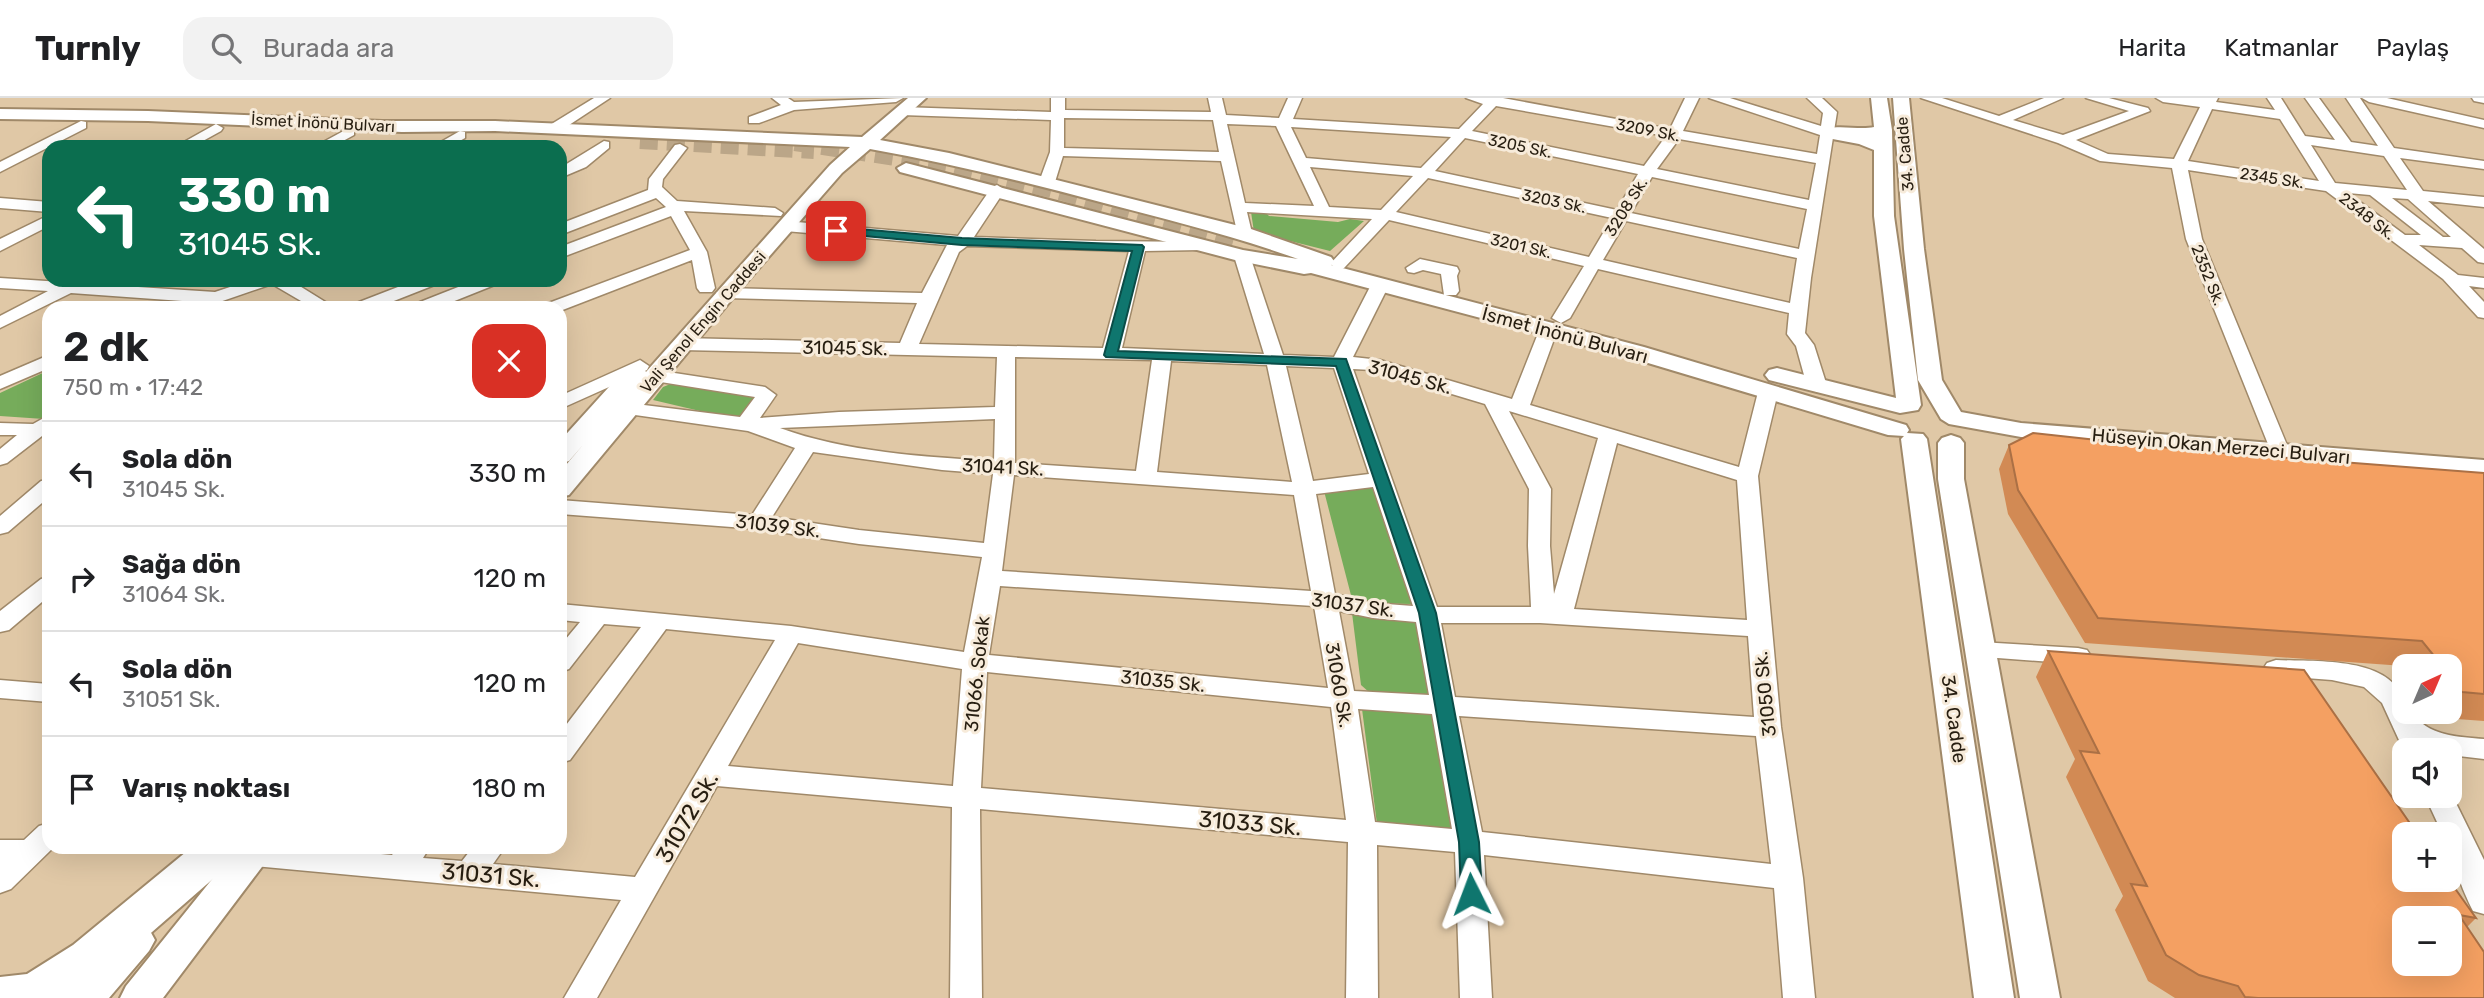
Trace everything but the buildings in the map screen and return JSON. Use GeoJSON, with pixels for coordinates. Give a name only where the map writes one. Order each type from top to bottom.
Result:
{"type":"FeatureCollection","features":[{"type":"Feature","properties":{"kind":"highway"},"geometry":{"type":"LineString","coordinates":[[0,998],[35,993],[66,975],[232,854]]}},
{"type":"Feature","properties":{"kind":"main road"},"geometry":{"type":"LineString","coordinates":[[868,143],[898,102],[918,98]]}},
{"type":"Feature","properties":{"kind":"main road","name":"34. Cadde"},"geometry":{"type":"LineString","coordinates":[[1879,98],[1874,138],[1906,373],[1905,420],[1991,989]]}},
{"type":"Feature","properties":{"kind":"main road","name":"34. Cadde"},"geometry":{"type":"LineString","coordinates":[[1901,98],[1913,236],[1930,380],[1955,429],[1951,479],[2042,994]]}},
{"type":"Feature","properties":{"kind":"main road","name":"Vali Şenol Engin Caddesi"},"geometry":{"type":"LineString","coordinates":[[567,449],[647,371],[780,220],[836,169],[846,150],[898,102]]}},
{"type":"Feature","properties":{"kind":"main road","name":"İsmet İnönü Bulvarı"},"geometry":{"type":"LineString","coordinates":[[0,114],[148,116],[643,138],[0,121]]}},
{"type":"Feature","properties":{"kind":"main road"},"geometry":{"type":"LineString","coordinates":[[383,126],[440,124],[555,128],[846,150],[1200,245],[1240,244]]}},
{"type":"Feature","properties":{"kind":"main road"},"geometry":{"type":"LineString","coordinates":[[1828,133],[1874,138]]}},
{"type":"Feature","properties":{"kind":"main road"},"geometry":{"type":"LineString","coordinates":[[460,135],[532,140]]}},
{"type":"Feature","properties":{"kind":"main road"},"geometry":{"type":"LineString","coordinates":[[567,142],[826,157],[868,143],[949,158],[1047,182],[1240,244]]}},
{"type":"Feature","properties":{"kind":"main road","name":"Vali Şenol Engin Caddesi"},"geometry":{"type":"LineString","coordinates":[[780,220],[826,157]]}},
{"type":"Feature","properties":{"kind":"main road"},"geometry":{"type":"LineString","coordinates":[[928,173],[921,168],[924,163],[949,158]]}},
{"type":"Feature","properties":{"kind":"main road","name":"İsmet İnönü Bulvarı"},"geometry":{"type":"LineString","coordinates":[[1240,244],[1332,266],[1449,284],[1636,352],[1768,392],[1905,420]]}},
{"type":"Feature","properties":{"kind":"main road","name":"İsmet İnönü Bulvarı"},"geometry":{"type":"LineString","coordinates":[[1397,277],[1554,324],[1865,397],[1905,420]]}},
{"type":"Feature","properties":{"kind":"main road","name":"Vali Şenol Engin Caddesi"},"geometry":{"type":"LineString","coordinates":[[567,481],[628,409],[647,371],[682,344],[716,290]]}},
{"type":"Feature","properties":{"kind":"main road"},"geometry":{"type":"LineString","coordinates":[[1865,397],[1881,396],[1892,390],[1906,373]]}},
{"type":"Feature","properties":{"kind":"main road"},"geometry":{"type":"LineString","coordinates":[[1927,406],[1955,429],[1939,444],[1905,420],[1927,406]]}},
{"type":"Feature","properties":{"kind":"main road","name":"Hüseyin Okan Merzeci Bulvarı"},"geometry":{"type":"LineString","coordinates":[[1955,429],[2021,430],[2484,468]]}},
{"type":"Feature","properties":{"kind":"main road","name":"Hüseyin Okan Merzeci Bulvarı"},"geometry":{"type":"LineString","coordinates":[[1955,429],[2034,450],[2484,487]]}},
{"type":"Feature","properties":{"kind":"main road"},"geometry":{"type":"LineString","coordinates":[[84,998],[233,854]]}},
{"type":"Feature","properties":{"kind":"main road"},"geometry":{"type":"LineString","coordinates":[[140,998],[234,854]]}},
{"type":"Feature","properties":{"kind":"street"},"geometry":{"type":"LineString","coordinates":[[555,128],[603,98]]}},
{"type":"Feature","properties":{"kind":"street"},"geometry":{"type":"LineString","coordinates":[[779,98],[792,106]]}},
{"type":"Feature","properties":{"kind":"street"},"geometry":{"type":"LineString","coordinates":[[1047,182],[1057,152],[1058,98]]}},
{"type":"Feature","properties":{"kind":"street"},"geometry":{"type":"LineString","coordinates":[[1215,98],[1227,157],[1241,206],[1240,244]]}},
{"type":"Feature","properties":{"kind":"street"},"geometry":{"type":"LineString","coordinates":[[1295,98],[1283,127],[1324,212]]}},
{"type":"Feature","properties":{"kind":"street","name":"3209 Sk."},"geometry":{"type":"LineString","coordinates":[[1473,98],[1582,112],[1674,135],[1824,160]]}},
{"type":"Feature","properties":{"kind":"street","name":"3208 Sk."},"geometry":{"type":"LineString","coordinates":[[1520,407],[1554,324],[1647,172],[1674,135],[1692,98]]}},
{"type":"Feature","properties":{"kind":"street"},"geometry":{"type":"LineString","coordinates":[[1716,98],[1828,133]]}},
{"type":"Feature","properties":{"kind":"street"},"geometry":{"type":"LineString","coordinates":[[1814,98],[1830,112],[1797,310],[1796,334],[1805,345],[1816,386]]}},
{"type":"Feature","properties":{"kind":"street"},"geometry":{"type":"LineString","coordinates":[[2001,120],[2056,98]]}},
{"type":"Feature","properties":{"kind":"street"},"geometry":{"type":"LineString","coordinates":[[2063,141],[2144,111],[2093,98]]}},
{"type":"Feature","properties":{"kind":"street"},"geometry":{"type":"LineString","coordinates":[[2163,98],[2209,102],[2287,116]]}},
{"type":"Feature","properties":{"kind":"street","name":"2348 Sk."},"geometry":{"type":"LineString","coordinates":[[2274,98],[2330,187],[2452,279],[2484,313]]}},
{"type":"Feature","properties":{"kind":"street"},"geometry":{"type":"LineString","coordinates":[[2312,98],[2347,147]]}},
{"type":"Feature","properties":{"kind":"street"},"geometry":{"type":"LineString","coordinates":[[2353,98],[2415,195],[2484,258]]}},
{"type":"Feature","properties":{"kind":"street"},"geometry":{"type":"LineString","coordinates":[[2369,98],[2479,123],[2482,100]]}},
{"type":"Feature","properties":{"kind":"street"},"geometry":{"type":"LineString","coordinates":[[1332,266],[1387,215],[1494,99]]}},
{"type":"Feature","properties":{"kind":"street","name":"2345 Sk."},"geometry":{"type":"LineString","coordinates":[[1940,99],[2105,158],[2179,164],[2330,187],[2483,202]]}},
{"type":"Feature","properties":{"kind":"street","name":"3205 Sk."},"geometry":{"type":"LineString","coordinates":[[754,120],[792,106],[898,102],[1056,115],[1220,118],[1460,133],[1815,206]]}},
{"type":"Feature","properties":{"kind":"street"},"geometry":{"type":"LineString","coordinates":[[2179,164],[2209,102]]}},
{"type":"Feature","properties":{"kind":"street"},"geometry":{"type":"LineString","coordinates":[[53,140],[81,125]]}},
{"type":"Feature","properties":{"kind":"street"},"geometry":{"type":"LineString","coordinates":[[195,140],[216,128]]}},
{"type":"Feature","properties":{"kind":"street"},"geometry":{"type":"LineString","coordinates":[[334,140],[349,132]]}},
{"type":"Feature","properties":{"kind":"street"},"geometry":{"type":"LineString","coordinates":[[451,140],[460,135]]}},
{"type":"Feature","properties":{"kind":"street"},"geometry":{"type":"LineString","coordinates":[[2302,140],[2465,164],[2481,172]]}},
{"type":"Feature","properties":{"kind":"street"},"geometry":{"type":"LineString","coordinates":[[567,171],[582,164],[604,145]]}},
{"type":"Feature","properties":{"kind":"street"},"geometry":{"type":"LineString","coordinates":[[0,168],[42,146]]}},
{"type":"Feature","properties":{"kind":"street"},"geometry":{"type":"LineString","coordinates":[[680,148],[656,179],[654,188],[674,207],[716,290],[928,298]]}},
{"type":"Feature","properties":{"kind":"street"},"geometry":{"type":"LineString","coordinates":[[1057,152],[1227,157]]}},
{"type":"Feature","properties":{"kind":"street","name":"3203 Sk."},"geometry":{"type":"LineString","coordinates":[[1300,162],[1426,173],[1806,255]]}},
{"type":"Feature","properties":{"kind":"street","name":"2352 Sk."},"geometry":{"type":"LineString","coordinates":[[2179,164],[2194,239],[2279,450]]}},
{"type":"Feature","properties":{"kind":"street"},"geometry":{"type":"LineString","coordinates":[[907,350],[928,298],[953,248],[962,242],[997,190]]}},
{"type":"Feature","properties":{"kind":"street"},"geometry":{"type":"LineString","coordinates":[[2374,191],[2438,241]]}},
{"type":"Feature","properties":{"kind":"street"},"geometry":{"type":"LineString","coordinates":[[567,227],[657,192]]}},
{"type":"Feature","properties":{"kind":"street"},"geometry":{"type":"LineString","coordinates":[[0,203],[42,206]]}},
{"type":"Feature","properties":{"kind":"street","name":"3201 Sk."},"geometry":{"type":"LineString","coordinates":[[1241,206],[1387,215],[1797,310]]}},
{"type":"Feature","properties":{"kind":"street"},"geometry":{"type":"LineString","coordinates":[[567,250],[674,207],[962,242],[1138,247],[1200,245]]}},
{"type":"Feature","properties":{"kind":"street"},"geometry":{"type":"LineString","coordinates":[[0,246],[42,224]]}},
{"type":"Feature","properties":{"kind":"street"},"geometry":{"type":"LineString","coordinates":[[2398,239],[2484,244]]}},
{"type":"Feature","properties":{"kind":"street","name":"31060 Sk."},"geometry":{"type":"LineString","coordinates":[[1240,244],[1275,360],[1304,489],[1343,699],[1362,832],[1362,998]]}},
{"type":"Feature","properties":{"kind":"street"},"geometry":{"type":"LineString","coordinates":[[1111,355],[1138,247]]}},
{"type":"Feature","properties":{"kind":"street"},"geometry":{"type":"LineString","coordinates":[[567,302],[699,252]]}},
{"type":"Feature","properties":{"kind":"street"},"geometry":{"type":"LineString","coordinates":[[1397,277],[1341,362],[1427,613],[1469,842],[1476,998]]}},
{"type":"Feature","properties":{"kind":"street"},"geometry":{"type":"LineString","coordinates":[[2452,279],[2484,284]]}},
{"type":"Feature","properties":{"kind":"street"},"geometry":{"type":"LineString","coordinates":[[0,284],[42,283]]}},
{"type":"Feature","properties":{"kind":"street"},"geometry":{"type":"LineString","coordinates":[[0,323],[68,287]]}},
{"type":"Feature","properties":{"kind":"street"},"geometry":{"type":"LineString","coordinates":[[103,287],[198,301]]}},
{"type":"Feature","properties":{"kind":"street"},"geometry":{"type":"LineString","coordinates":[[217,301],[250,287]]}},
{"type":"Feature","properties":{"kind":"street"},"geometry":{"type":"LineString","coordinates":[[290,287],[314,301]]}},
{"type":"Feature","properties":{"kind":"street"},"geometry":{"type":"LineString","coordinates":[[378,301],[413,287]]}},
{"type":"Feature","properties":{"kind":"street"},"geometry":{"type":"LineString","coordinates":[[438,301],[474,287]]}},
{"type":"Feature","properties":{"kind":"street","name":"31045 Sk."},"geometry":{"type":"LineString","coordinates":[[682,344],[1162,355],[1373,364],[1747,476]]}},
{"type":"Feature","properties":{"kind":"street","name":"31066. Sokak"},"geometry":{"type":"LineString","coordinates":[[966,998],[966,799],[975,662],[994,551],[1004,467],[1006,352]]}},
{"type":"Feature","properties":{"kind":"street"},"geometry":{"type":"LineString","coordinates":[[1146,476],[1162,355]]}},
{"type":"Feature","properties":{"kind":"street"},"geometry":{"type":"LineString","coordinates":[[0,383],[42,364]]}},
{"type":"Feature","properties":{"kind":"street"},"geometry":{"type":"LineString","coordinates":[[567,400],[647,371],[758,391],[766,395],[749,425]]}},
{"type":"Feature","properties":{"kind":"street","name":"31050 Sk."},"geometry":{"type":"LineString","coordinates":[[1768,392],[1747,476],[1758,629],[1788,878],[1799,998]]}},
{"type":"Feature","properties":{"kind":"street"},"geometry":{"type":"LineString","coordinates":[[1493,400],[1540,489],[1539,546],[1552,616]]}},
{"type":"Feature","properties":{"kind":"street","name":"31041 Sk."},"geometry":{"type":"LineString","coordinates":[[628,409],[749,425],[807,445],[942,464],[1304,489],[1382,479]]}},
{"type":"Feature","properties":{"kind":"street"},"geometry":{"type":"LineString","coordinates":[[749,425],[839,418],[1004,413]]}},
{"type":"Feature","properties":{"kind":"street"},"geometry":{"type":"LineString","coordinates":[[0,429],[42,427]]}},
{"type":"Feature","properties":{"kind":"street"},"geometry":{"type":"LineString","coordinates":[[0,459],[42,429]]}},
{"type":"Feature","properties":{"kind":"street"},"geometry":{"type":"LineString","coordinates":[[1552,616],[1609,434]]}},
{"type":"Feature","properties":{"kind":"street"},"geometry":{"type":"LineString","coordinates":[[758,522],[807,445]]}},
{"type":"Feature","properties":{"kind":"street"},"geometry":{"type":"LineString","coordinates":[[0,527],[42,492]]}},
{"type":"Feature","properties":{"kind":"street","name":"31039 Sk."},"geometry":{"type":"LineString","coordinates":[[567,508],[758,522],[859,537],[994,551]]}},
{"type":"Feature","properties":{"kind":"street","name":"31037 Sk."},"geometry":{"type":"LineString","coordinates":[[989,578],[1324,599],[1346,608],[1552,616],[1758,629]]}},
{"type":"Feature","properties":{"kind":"street"},"geometry":{"type":"LineString","coordinates":[[0,624],[42,590]]}},
{"type":"Feature","properties":{"kind":"street","name":"31035 Sk."},"geometry":{"type":"LineString","coordinates":[[567,613],[791,634],[975,662],[1343,699],[1768,727]]}},
{"type":"Feature","properties":{"kind":"street"},"geometry":{"type":"LineString","coordinates":[[567,654],[598,615]]}},
{"type":"Feature","properties":{"kind":"street"},"geometry":{"type":"LineString","coordinates":[[567,744],[659,621]]}},
{"type":"Feature","properties":{"kind":"street","name":"31072 Sk."},"geometry":{"type":"LineString","coordinates":[[580,998],[791,634]]}},
{"type":"Feature","properties":{"kind":"street"},"geometry":{"type":"LineString","coordinates":[[1980,650],[2103,658]]}},
{"type":"Feature","properties":{"kind":"street"},"geometry":{"type":"LineString","coordinates":[[2255,667],[2362,677],[2385,688],[2411,738]]}},
{"type":"Feature","properties":{"kind":"street"},"geometry":{"type":"LineString","coordinates":[[0,689],[42,692]]}},
{"type":"Feature","properties":{"kind":"street"},"geometry":{"type":"LineString","coordinates":[[2462,747],[2484,749]]}},
{"type":"Feature","properties":{"kind":"street","name":"31033 Sk."},"geometry":{"type":"LineString","coordinates":[[711,775],[1469,842],[1788,878]]}},
{"type":"Feature","properties":{"kind":"street"},"geometry":{"type":"LineString","coordinates":[[2446,808],[2476,860],[2484,902]]}},
{"type":"Feature","properties":{"kind":"street"},"geometry":{"type":"LineString","coordinates":[[0,851],[40,843]]}},
{"type":"Feature","properties":{"kind":"street"},"geometry":{"type":"LineString","coordinates":[[0,881],[40,843]]}},
{"type":"Feature","properties":{"kind":"street","name":"31031 Sk."},"geometry":{"type":"LineString","coordinates":[[334,854],[407,857],[471,872],[644,890]]}},
{"type":"Feature","properties":{"kind":"street"},"geometry":{"type":"LineString","coordinates":[[471,872],[485,854]]}},
{"type":"Feature","properties":{"kind":"green space"},"geometry":{"type":"Polygon","coordinates":[[[1251,212],[1338,222],[1350,219],[1364,221],[1330,251],[1254,232],[1251,212]]]}},
{"type":"Feature","properties":{"kind":"green space"},"geometry":{"type":"Polygon","coordinates":[[[42,373],[42,419],[0,416],[0,393],[42,373]]]}},
{"type":"Feature","properties":{"kind":"green space"},"geometry":{"type":"Polygon","coordinates":[[[673,383],[755,398],[742,417],[734,419],[653,400],[663,387],[673,383]]]}},
{"type":"Feature","properties":{"kind":"green space"},"geometry":{"type":"Polygon","coordinates":[[[1377,485],[1413,604],[1353,603],[1324,491],[1377,485]]]}},
{"type":"Feature","properties":{"kind":"green space"},"geometry":{"type":"Polygon","coordinates":[[[1352,613],[1416,616],[1434,699],[1370,693],[1361,685],[1352,613]]]}},
{"type":"Feature","properties":{"kind":"green space"},"geometry":{"type":"Polygon","coordinates":[[[1362,709],[1435,711],[1454,833],[1377,824],[1362,709]]]}},
{"type":"Feature","properties":{"kind":"tunnel"},"geometry":{"type":"LineString","coordinates":[[640,140],[814,150]]}},
{"type":"Feature","properties":{"kind":"tunnel"},"geometry":{"type":"LineString","coordinates":[[795,142],[950,165],[1056,190],[1240,241]]}},
{"type":"Feature","properties":{"kind":"route"},"geometry":{"type":"LineString","coordinates":[[836,231],[962,242],[1138,247],[1111,355],[1341,362],[1427,613],[1469,842],[1471,894]]}}]}
